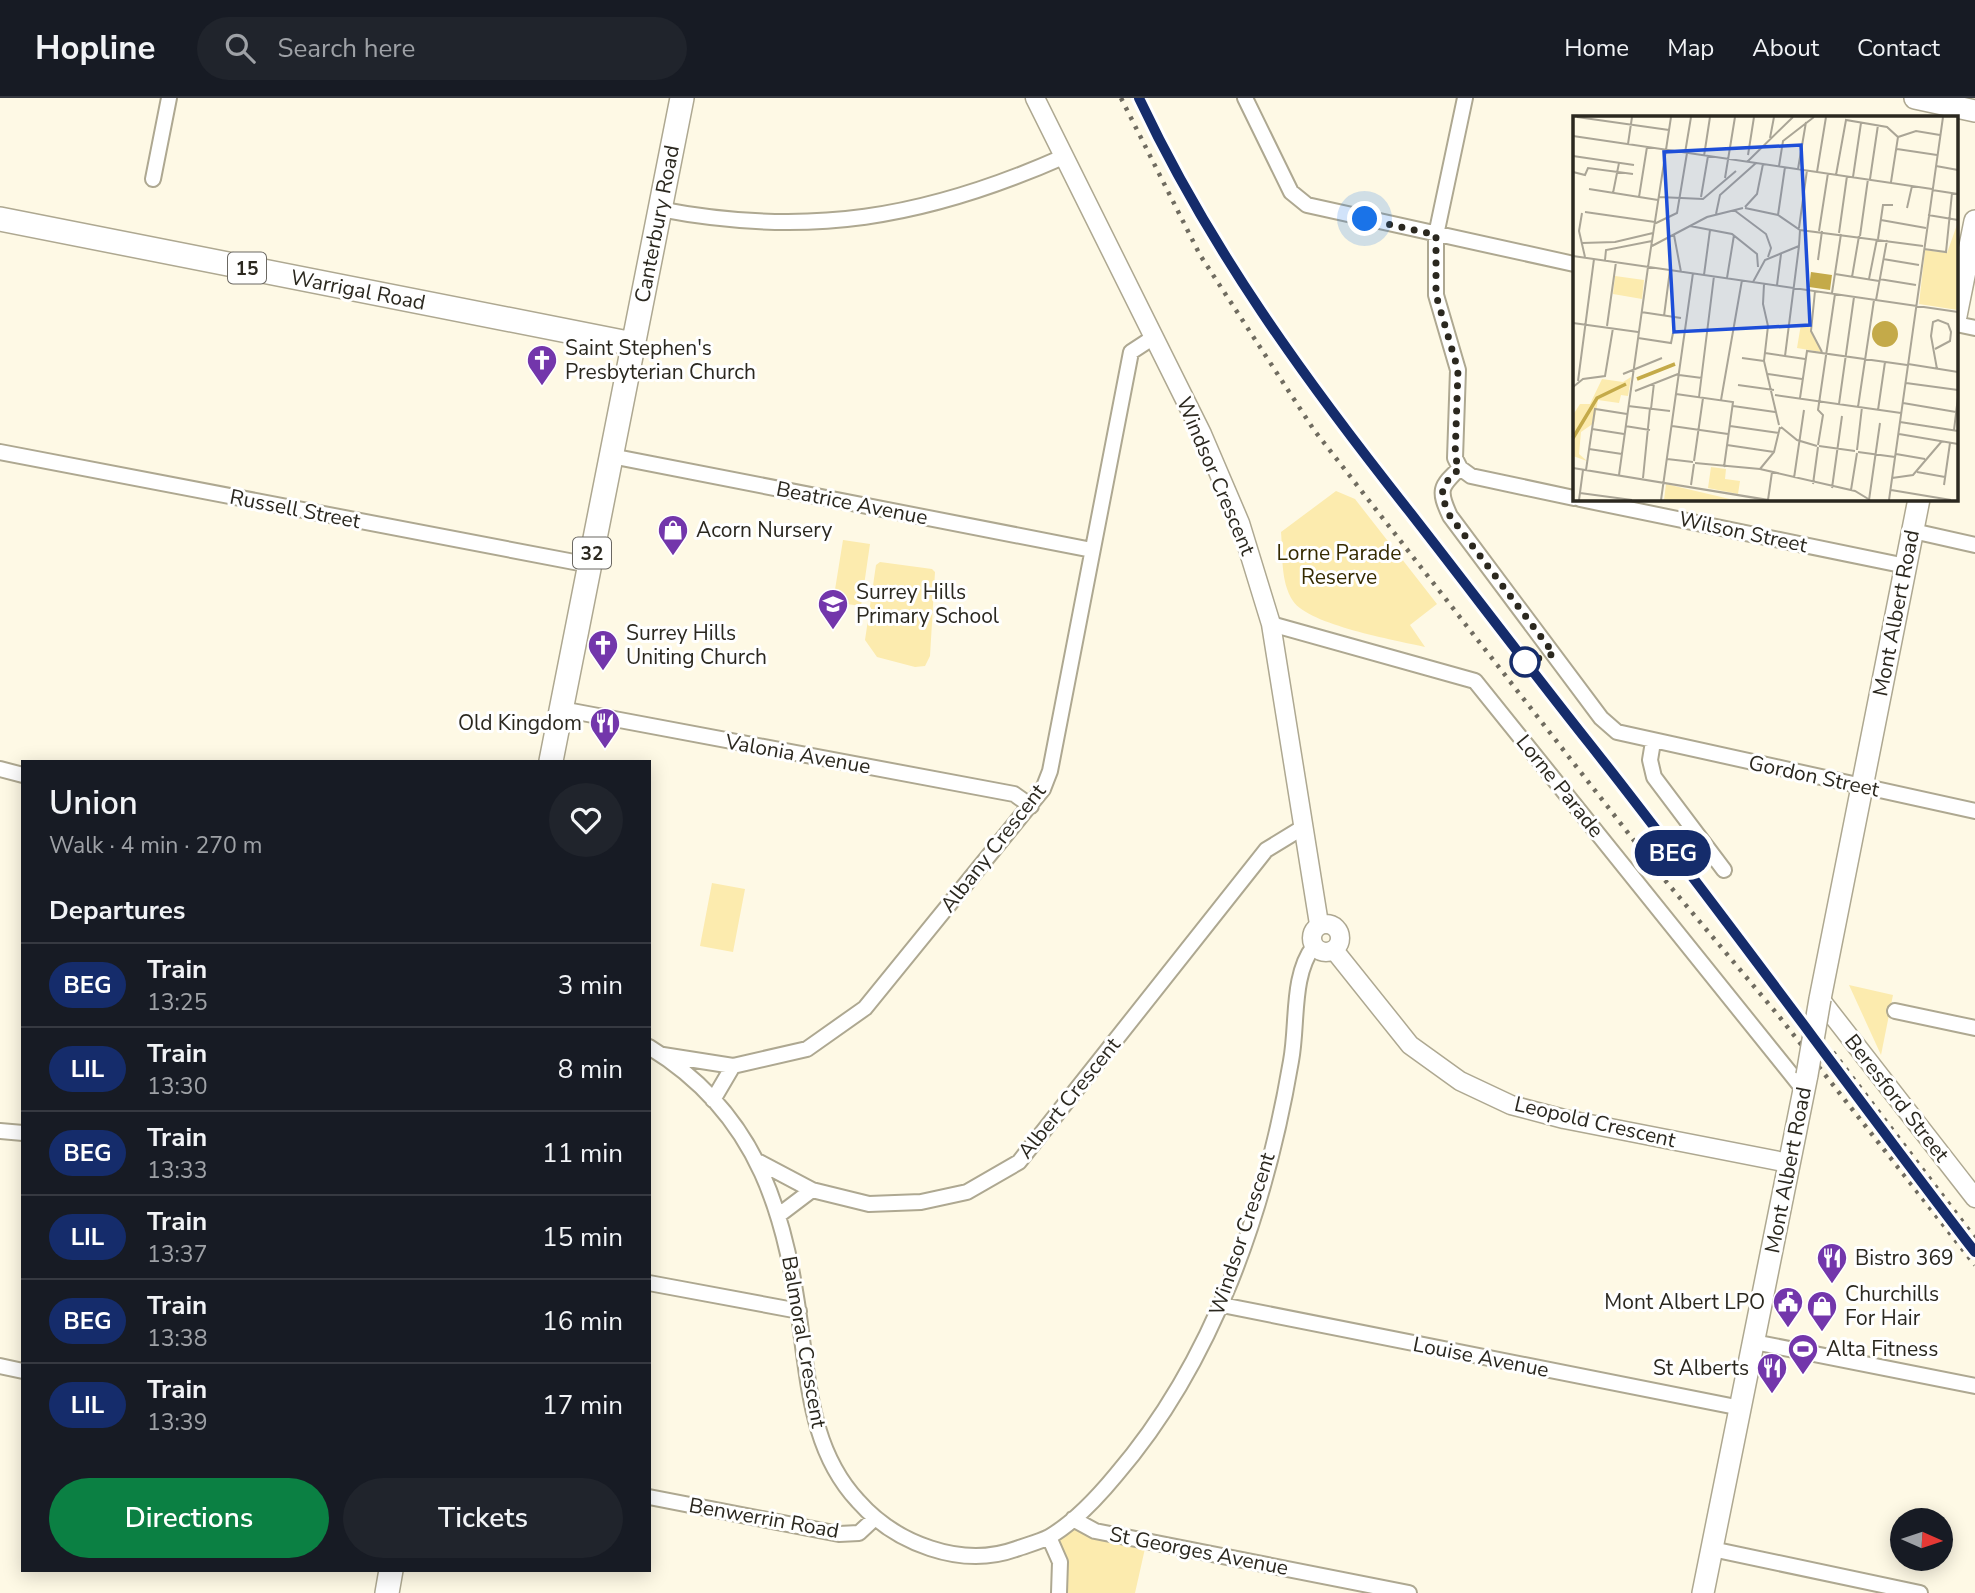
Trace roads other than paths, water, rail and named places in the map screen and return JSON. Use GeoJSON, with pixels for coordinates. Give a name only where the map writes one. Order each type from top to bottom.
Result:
{"type":"FeatureCollection","features":[{"type":"Feature","properties":{"kind":"main road","name":"Canterbury Road"},"geometry":{"type":"LineString","coordinates":[[551,760],[682,98]]}},
{"type":"Feature","properties":{"kind":"main road"},"geometry":{"type":"LineString","coordinates":[[1915,98],[1975,111]]}},
{"type":"Feature","properties":{"kind":"main road","name":"Warrigal Road"},"geometry":{"type":"LineString","coordinates":[[0,219],[633,344]]}},
{"type":"Feature","properties":{"kind":"main road"},"geometry":{"type":"LineString","coordinates":[[1958,306],[1975,221]]}},
{"type":"Feature","properties":{"kind":"main road","name":"Mont Albert Road"},"geometry":{"type":"LineString","coordinates":[[1703,1593],[1919,500]]}},
{"type":"Feature","properties":{"kind":"main road"},"geometry":{"type":"LineString","coordinates":[[387,1593],[391,1572]]}},
{"type":"Feature","properties":{"kind":"street"},"geometry":{"type":"LineString","coordinates":[[153,179],[169,98]]}},
{"type":"Feature","properties":{"kind":"street","name":"Windsor Crescent"},"geometry":{"type":"LineString","coordinates":[[1035,98],[1202,434],[1240,523],[1271,624],[1290,727],[1302,828],[1319,906],[1319,924]]}},
{"type":"Feature","properties":{"kind":"street"},"geometry":{"type":"LineString","coordinates":[[1245,98],[1291,192],[1299,201],[1317,209],[1573,264]]}},
{"type":"Feature","properties":{"kind":"street"},"geometry":{"type":"LineString","coordinates":[[1465,98],[1436,235],[1436,295],[1458,370],[1455,458],[1460,468],[1471,476],[1573,498]]}},
{"type":"Feature","properties":{"kind":"street"},"geometry":{"type":"LineString","coordinates":[[659,209],[751,222],[850,219],[923,208],[975,193],[1063,157]]}},
{"type":"Feature","properties":{"kind":"street","name":"Albany Crescent"},"geometry":{"type":"LineString","coordinates":[[655,1051],[733,1066],[807,1049],[865,1008],[1031,806],[1050,771],[1131,352],[1153,337]]}},
{"type":"Feature","properties":{"kind":"street","name":"Russell Street"},"geometry":{"type":"LineString","coordinates":[[0,452],[590,565]]}},
{"type":"Feature","properties":{"kind":"street","name":"Beatrice Avenue"},"geometry":{"type":"LineString","coordinates":[[611,456],[1093,550]]}},
{"type":"Feature","properties":{"kind":"street"},"geometry":{"type":"LineString","coordinates":[[1460,468],[1443,485],[1441,496],[1450,516],[1601,718],[1617,732],[1653,741],[1650,767],[1654,778],[1724,870]]}},
{"type":"Feature","properties":{"kind":"street","name":"Wilson Street"},"geometry":{"type":"LineString","coordinates":[[1585,500],[1906,566]]}},
{"type":"Feature","properties":{"kind":"street"},"geometry":{"type":"LineString","coordinates":[[1913,531],[1975,545]]}},
{"type":"Feature","properties":{"kind":"street","name":"Lorne Parade"},"geometry":{"type":"LineString","coordinates":[[1271,624],[1475,681],[1805,1082]]}},
{"type":"Feature","properties":{"kind":"street","name":"Valonia Avenue"},"geometry":{"type":"LineString","coordinates":[[561,709],[1014,794],[1031,806]]}},
{"type":"Feature","properties":{"kind":"street","name":"Gordon Street"},"geometry":{"type":"LineString","coordinates":[[1653,741],[1975,811]]}},
{"type":"Feature","properties":{"kind":"street"},"geometry":{"type":"LineString","coordinates":[[0,769],[21,774]]}},
{"type":"Feature","properties":{"kind":"street","name":"Albert Crescent"},"geometry":{"type":"LineString","coordinates":[[759,1162],[812,1190],[869,1203],[921,1202],[967,1192],[1019,1162],[1266,850],[1302,828]]}},
{"type":"Feature","properties":{"kind":"street"},"geometry":{"type":"LineString","coordinates":[[1319,924],[1334,928],[1339,936],[1339,944],[1334,950],[1325,953],[1314,946],[1312,936],[1319,924]]}},
{"type":"Feature","properties":{"kind":"street","name":"Windsor Crescent"},"geometry":{"type":"LineString","coordinates":[[1049,1537],[1098,1497],[1137,1451],[1183,1381],[1222,1305],[1265,1178],[1291,1060],[1303,960],[1314,946]]}},
{"type":"Feature","properties":{"kind":"street","name":"Leopold Crescent"},"geometry":{"type":"LineString","coordinates":[[1334,950],[1410,1045],[1460,1081],[1511,1105],[1564,1119],[1789,1163]]}},
{"type":"Feature","properties":{"kind":"street","name":"Beresford Street"},"geometry":{"type":"LineString","coordinates":[[1821,999],[1975,1198]]}},
{"type":"Feature","properties":{"kind":"street"},"geometry":{"type":"LineString","coordinates":[[1895,1011],[1975,1028]]}},
{"type":"Feature","properties":{"kind":"street","name":"Balmoral Crescent"},"geometry":{"type":"LineString","coordinates":[[655,1051],[713,1100],[759,1162],[779,1215],[792,1261],[817,1429],[839,1481],[874,1520],[908,1541],[959,1555],[1004,1553],[1049,1537]]}},
{"type":"Feature","properties":{"kind":"street"},"geometry":{"type":"LineString","coordinates":[[713,1100],[733,1066]]}},
{"type":"Feature","properties":{"kind":"street"},"geometry":{"type":"LineString","coordinates":[[0,1131],[21,1133]]}},
{"type":"Feature","properties":{"kind":"street"},"geometry":{"type":"LineString","coordinates":[[779,1215],[812,1190]]}},
{"type":"Feature","properties":{"kind":"street"},"geometry":{"type":"LineString","coordinates":[[651,1283],[799,1311]]}},
{"type":"Feature","properties":{"kind":"street","name":"Louise Avenue"},"geometry":{"type":"LineString","coordinates":[[1222,1305],[1741,1408]]}},
{"type":"Feature","properties":{"kind":"street"},"geometry":{"type":"LineString","coordinates":[[1754,1342],[1975,1386]]}},
{"type":"Feature","properties":{"kind":"street"},"geometry":{"type":"LineString","coordinates":[[0,1366],[21,1371]]}},
{"type":"Feature","properties":{"kind":"street","name":"Benwerrin Road"},"geometry":{"type":"LineString","coordinates":[[651,1497],[839,1534],[859,1533],[874,1520]]}},
{"type":"Feature","properties":{"kind":"street","name":"St Georges Avenue"},"geometry":{"type":"LineString","coordinates":[[1073,1519],[1095,1531],[1409,1593]]}},
{"type":"Feature","properties":{"kind":"street"},"geometry":{"type":"LineString","coordinates":[[1049,1537],[1060,1562],[1059,1593]]}},
{"type":"Feature","properties":{"kind":"street"},"geometry":{"type":"LineString","coordinates":[[1712,1549],[1920,1593]]}},
{"type":"Feature","properties":{"kind":"railway"},"geometry":{"type":"LineString","coordinates":[[1121,98],[1200,255],[1314,430],[1664,879],[1778,1015],[1975,1265]]}},
{"type":"Feature","properties":{"kind":"railway"},"geometry":{"type":"LineString","coordinates":[[1139,98],[1171,162],[1207,224],[1284,343],[1368,458],[1834,1070]]}},
{"type":"Feature","properties":{"kind":"railway"},"geometry":{"type":"LineString","coordinates":[[1833,1052],[1975,1238]]}},
{"type":"Feature","properties":{"kind":"train","name":"BEG"},"geometry":{"type":"LineString","coordinates":[[1139,98],[1177,175],[1225,258],[1307,379],[1710,899],[1845,1084],[1975,1252]]}},
{"type":"Feature","properties":{"kind":"place","name":"Saint Stephen's Presbyterian Church"},"geometry":{"type":"Point","coordinates":[542,387]}},
{"type":"Feature","properties":{"kind":"place","name":"Acorn Nursery"},"geometry":{"type":"Point","coordinates":[673,557]}},
{"type":"Feature","properties":{"kind":"place","name":"Surrey Hills Primary School"},"geometry":{"type":"Point","coordinates":[833,631]}},
{"type":"Feature","properties":{"kind":"place","name":"Surrey Hills Uniting Church"},"geometry":{"type":"Point","coordinates":[603,672]}},
{"type":"Feature","properties":{"kind":"place","name":"Old Kingdom"},"geometry":{"type":"Point","coordinates":[605,750]}},
{"type":"Feature","properties":{"kind":"place","name":"Bistro 369"},"geometry":{"type":"Point","coordinates":[1832,1285]}},
{"type":"Feature","properties":{"kind":"place","name":"Mont Albert LPO"},"geometry":{"type":"Point","coordinates":[1788,1329]}},
{"type":"Feature","properties":{"kind":"place","name":"Churchills For Hair"},"geometry":{"type":"Point","coordinates":[1822,1333]}},
{"type":"Feature","properties":{"kind":"place","name":"Alta Fitness"},"geometry":{"type":"Point","coordinates":[1803,1376]}},
{"type":"Feature","properties":{"kind":"place","name":"St Alberts"},"geometry":{"type":"Point","coordinates":[1772,1395]}},
{"type":"Feature","properties":{"kind":"park label","name":"Lorne Parade Reserve"},"geometry":{"type":"Point","coordinates":[1339,565]}}]}
